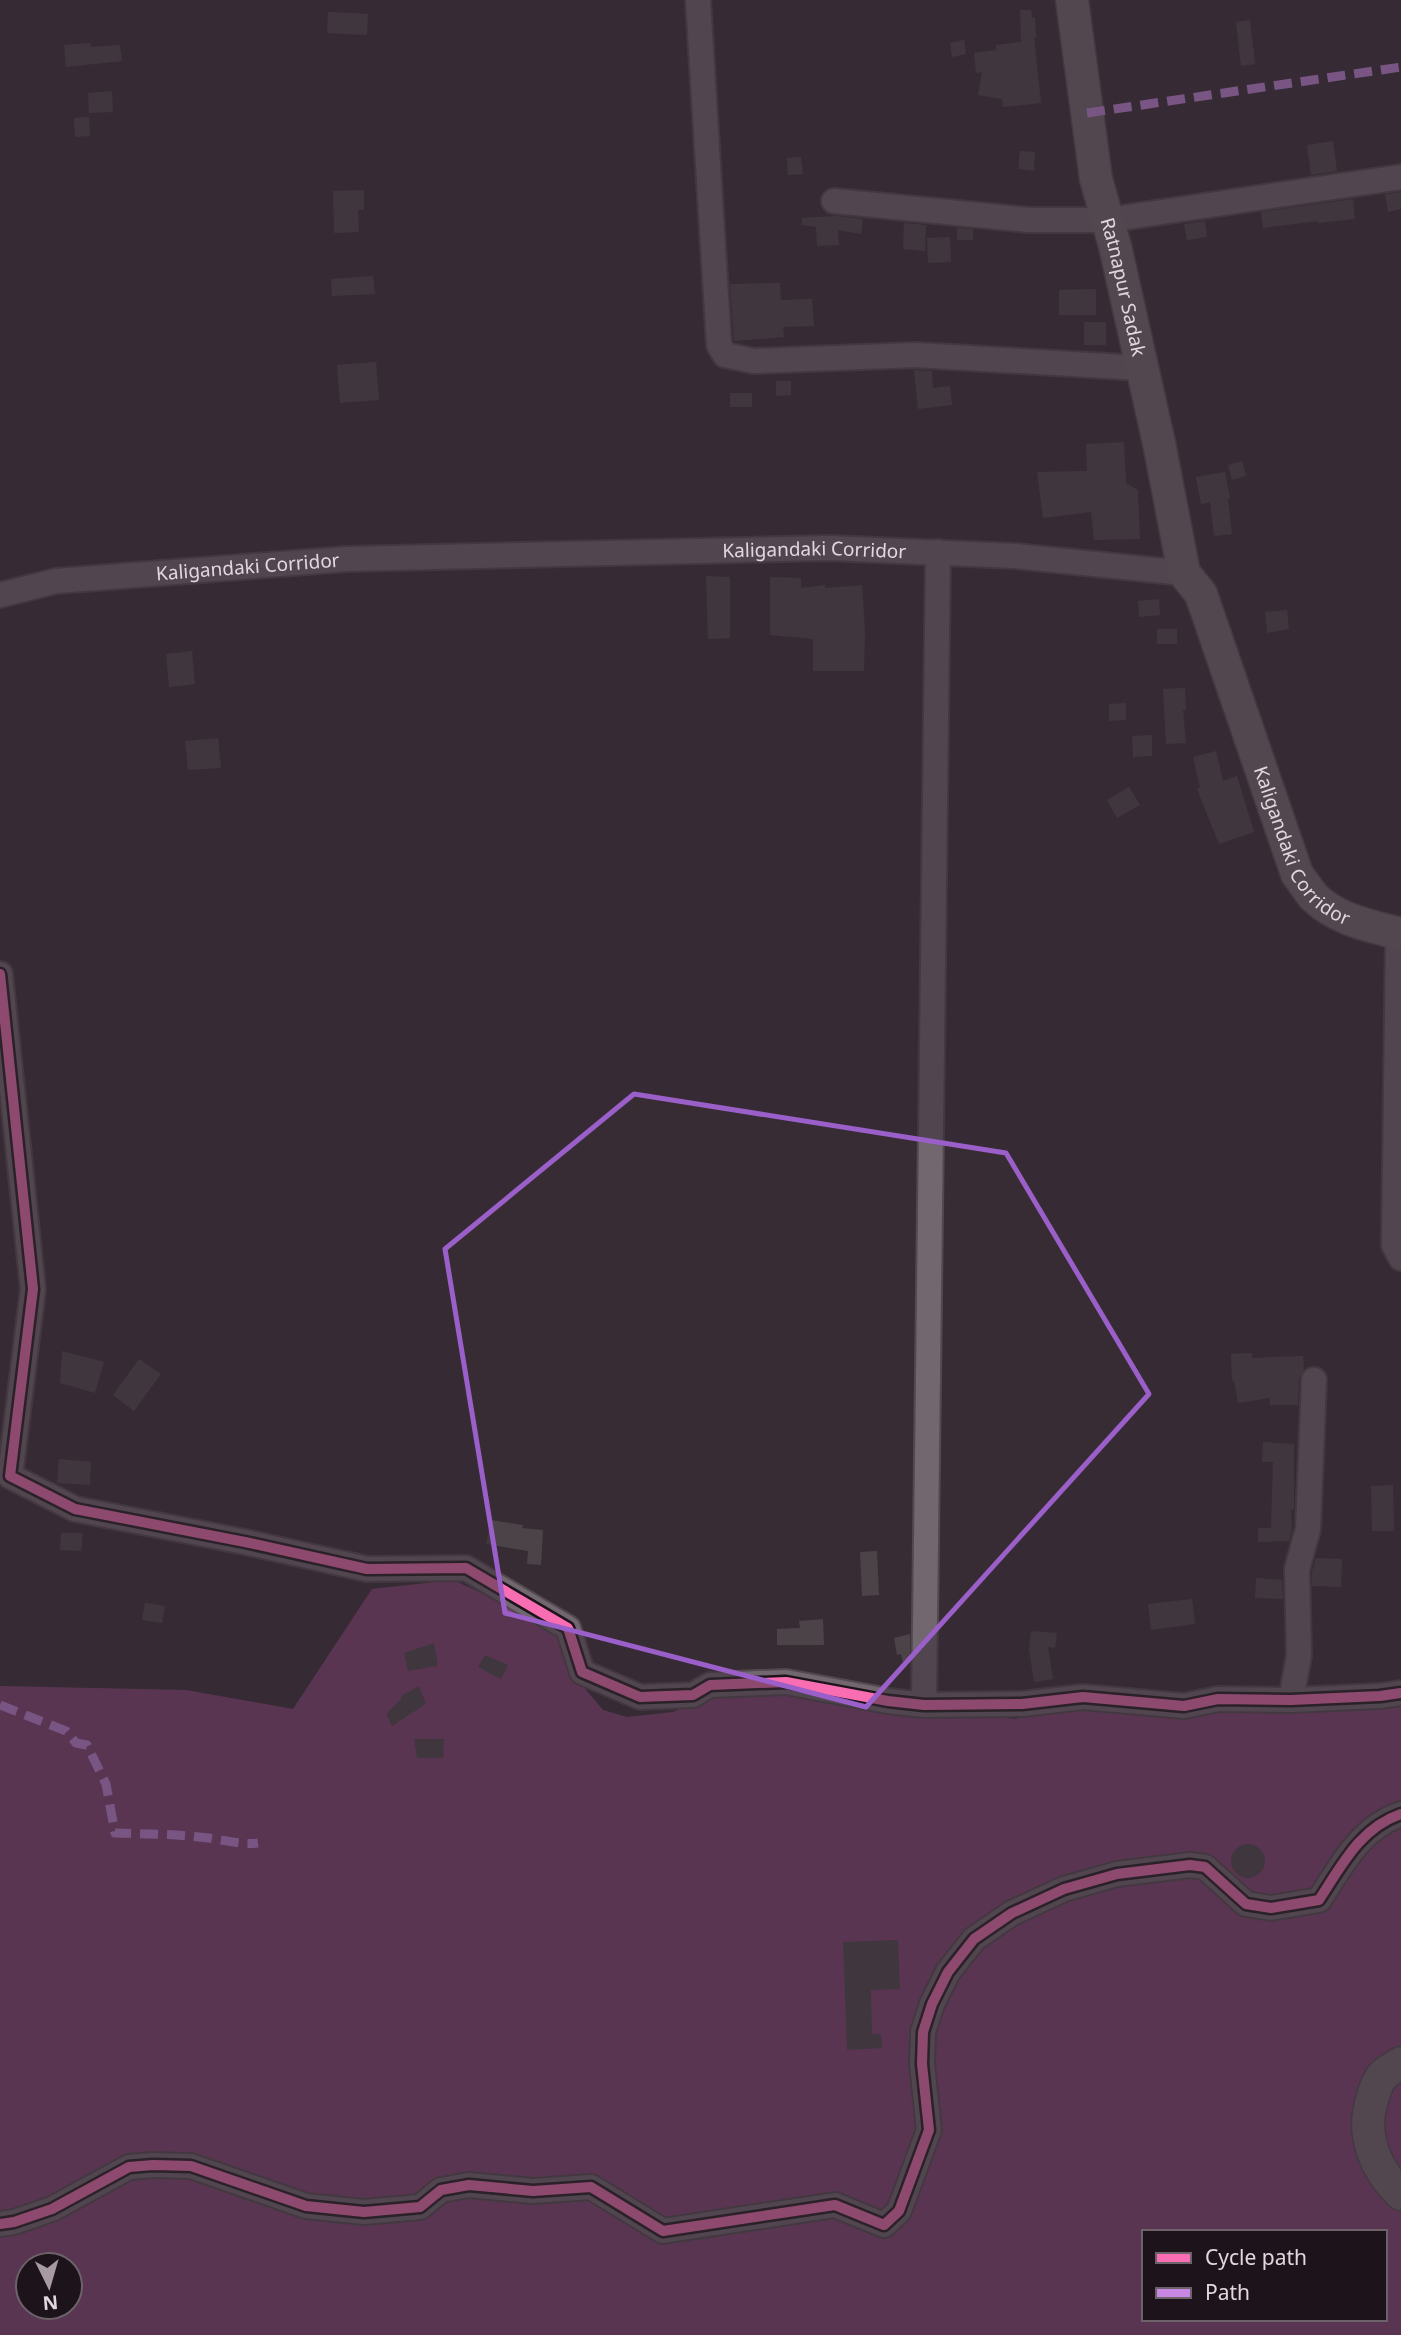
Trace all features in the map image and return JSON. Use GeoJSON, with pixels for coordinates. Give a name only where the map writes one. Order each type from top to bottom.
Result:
{"type":"FeatureCollection","features":[{"type":"Feature","properties":{"kind":"main road","name":"Ratnapur Sadak"},"geometry":{"type":"LineString","coordinates":[[1072,0],[1096,179],[1115,246],[1159,443],[1184,573]]}},
{"type":"Feature","properties":{"kind":"main road","name":"Kaligandaki Corridor"},"geometry":{"type":"LineString","coordinates":[[1184,573],[1201,594],[1297,874],[1315,898],[1336,912],[1366,926],[1399,933]]}},
{"type":"Feature","properties":{"kind":"main road"},"geometry":{"type":"LineString","coordinates":[[1401,2063],[1384,2075],[1374,2091],[1369,2109],[1367,2135],[1379,2164],[1401,2194]]}},
{"type":"Feature","properties":{"kind":"street"},"geometry":{"type":"LineString","coordinates":[[698,0],[719,345],[725,355],[754,361],[916,355],[1141,368]]}},
{"type":"Feature","properties":{"kind":"street"},"geometry":{"type":"LineString","coordinates":[[834,201],[1029,220],[1107,220],[1401,177]]}},
{"type":"Feature","properties":{"kind":"street","name":"Kaligandaki Corridor"},"geometry":{"type":"LineString","coordinates":[[0,595],[56,581],[347,559],[829,548],[1015,556],[1184,573]]}},
{"type":"Feature","properties":{"kind":"street"},"geometry":{"type":"LineString","coordinates":[[924,1704],[938,552]]}},
{"type":"Feature","properties":{"kind":"street"},"geometry":{"type":"LineString","coordinates":[[1399,933],[1394,1245],[1401,1258]]}},
{"type":"Feature","properties":{"kind":"street"},"geometry":{"type":"LineString","coordinates":[[0,974],[33,1289],[6,1462],[10,1476],[75,1509],[367,1569],[466,1568],[568,1628],[582,1672],[640,1697],[693,1695],[709,1685],[786,1682],[888,1702],[924,1704],[1022,1704],[1083,1697],[1184,1706],[1218,1699],[1292,1700],[1401,1693]]}},
{"type":"Feature","properties":{"kind":"street"},"geometry":{"type":"LineString","coordinates":[[1292,1700],[1298,1655],[1297,1569],[1308,1529],[1314,1380]]}},
{"type":"Feature","properties":{"kind":"street"},"geometry":{"type":"LineString","coordinates":[[0,2224],[52,2210],[129,2167],[153,2165],[191,2166],[306,2206],[353,2211],[420,2207],[441,2190],[468,2185],[533,2191],[591,2187],[663,2231],[835,2205],[884,2225],[899,2211],[929,2130],[922,2064],[923,2032],[932,2004],[948,1972],[974,1939],[1012,1913],[1064,1889],[1117,1874],[1190,1866],[1205,1867],[1246,1904],[1271,1908],[1319,1900],[1360,1838],[1384,1819],[1401,1814]]}},
{"type":"Feature","properties":{"kind":"highlighted area"},"geometry":{"type":"Polygon","coordinates":[[[634,1094],[1006,1153],[1149,1394],[866,1707],[505,1613],[445,1249],[634,1094]]]}},
{"type":"Feature","properties":{"kind":"shaded area"},"geometry":{"type":"Polygon","coordinates":[[[453,1580],[560,1629],[581,1684],[603,1710],[627,1717],[673,1712],[723,1691],[786,1690],[881,1706],[1015,1719],[1085,1705],[1401,1699],[1401,2335],[0,2335],[0,1686],[186,1690],[293,1709],[372,1589],[453,1580]]]}},
{"type":"Feature","properties":{"kind":"building"},"geometry":{"type":"Polygon","coordinates":[[[1020,10],[1031,10],[1032,18],[1035,18],[1034,38],[1041,103],[1003,107],[1002,99],[978,95],[982,72],[976,73],[974,53],[996,50],[996,45],[1021,42],[1020,10]]]}},
{"type":"Feature","properties":{"kind":"building"},"geometry":{"type":"Polygon","coordinates":[[[328,12],[368,14],[367,35],[327,33],[328,12]]]}},
{"type":"Feature","properties":{"kind":"building"},"geometry":{"type":"Polygon","coordinates":[[[1250,20],[1255,64],[1241,66],[1236,22],[1250,20]]]}},
{"type":"Feature","properties":{"kind":"building"},"geometry":{"type":"Polygon","coordinates":[[[964,40],[966,54],[952,57],[950,43],[964,40]]]}},
{"type":"Feature","properties":{"kind":"building"},"geometry":{"type":"Polygon","coordinates":[[[91,43],[91,47],[120,45],[122,61],[66,67],[64,45],[91,43]]]}},
{"type":"Feature","properties":{"kind":"building"},"geometry":{"type":"Polygon","coordinates":[[[112,91],[113,112],[89,113],[88,93],[112,91]]]}},
{"type":"Feature","properties":{"kind":"building"},"geometry":{"type":"Polygon","coordinates":[[[89,117],[90,136],[75,137],[74,118],[89,117]]]}},
{"type":"Feature","properties":{"kind":"building"},"geometry":{"type":"Polygon","coordinates":[[[1333,141],[1337,171],[1311,175],[1307,145],[1333,141]]]}},
{"type":"Feature","properties":{"kind":"building"},"geometry":{"type":"Polygon","coordinates":[[[1020,151],[1035,152],[1034,171],[1018,169],[1020,151]]]}},
{"type":"Feature","properties":{"kind":"building"},"geometry":{"type":"Polygon","coordinates":[[[801,157],[803,174],[788,175],[787,158],[801,157]]]}},
{"type":"Feature","properties":{"kind":"building"},"geometry":{"type":"Polygon","coordinates":[[[364,190],[364,210],[358,210],[359,232],[334,233],[333,191],[364,190]]]}},
{"type":"Feature","properties":{"kind":"building"},"geometry":{"type":"Polygon","coordinates":[[[1401,192],[1401,209],[1388,212],[1385,194],[1401,192]]]}},
{"type":"Feature","properties":{"kind":"building"},"geometry":{"type":"Polygon","coordinates":[[[1353,199],[1355,219],[1263,228],[1261,212],[1353,199]]]}},
{"type":"Feature","properties":{"kind":"building"},"geometry":{"type":"Polygon","coordinates":[[[836,216],[863,219],[861,234],[838,230],[839,245],[817,246],[816,227],[802,225],[802,218],[836,216]]]}},
{"type":"Feature","properties":{"kind":"building"},"geometry":{"type":"Polygon","coordinates":[[[1205,221],[1207,237],[1187,240],[1184,224],[1205,221]]]}},
{"type":"Feature","properties":{"kind":"building"},"geometry":{"type":"Polygon","coordinates":[[[904,223],[926,225],[925,251],[903,249],[904,223]]]}},
{"type":"Feature","properties":{"kind":"building"},"geometry":{"type":"Polygon","coordinates":[[[957,228],[973,229],[973,240],[957,240],[957,228]]]}},
{"type":"Feature","properties":{"kind":"building"},"geometry":{"type":"Polygon","coordinates":[[[950,237],[951,262],[928,263],[927,238],[950,237]]]}},
{"type":"Feature","properties":{"kind":"building"},"geometry":{"type":"Polygon","coordinates":[[[373,276],[375,294],[332,296],[331,279],[373,276]]]}},
{"type":"Feature","properties":{"kind":"building"},"geometry":{"type":"Polygon","coordinates":[[[780,283],[781,300],[812,299],[814,326],[783,327],[784,337],[734,341],[730,284],[780,283]]]}},
{"type":"Feature","properties":{"kind":"building"},"geometry":{"type":"Polygon","coordinates":[[[1096,289],[1096,315],[1059,315],[1059,290],[1096,289]]]}},
{"type":"Feature","properties":{"kind":"building"},"geometry":{"type":"Polygon","coordinates":[[[1084,322],[1106,322],[1106,345],[1084,345],[1084,322]]]}},
{"type":"Feature","properties":{"kind":"building"},"geometry":{"type":"Polygon","coordinates":[[[376,362],[379,400],[340,403],[337,365],[376,362]]]}},
{"type":"Feature","properties":{"kind":"building"},"geometry":{"type":"Polygon","coordinates":[[[914,370],[932,371],[933,388],[950,386],[952,405],[918,409],[914,370]]]}},
{"type":"Feature","properties":{"kind":"building"},"geometry":{"type":"Polygon","coordinates":[[[776,381],[791,381],[791,395],[776,396],[776,381]]]}},
{"type":"Feature","properties":{"kind":"building"},"geometry":{"type":"Polygon","coordinates":[[[730,393],[752,393],[752,407],[730,407],[730,393]]]}},
{"type":"Feature","properties":{"kind":"building"},"geometry":{"type":"Polygon","coordinates":[[[1124,442],[1126,483],[1138,490],[1140,539],[1094,540],[1091,512],[1043,518],[1037,472],[1087,471],[1086,444],[1124,442]]]}},
{"type":"Feature","properties":{"kind":"building"},"geometry":{"type":"Polygon","coordinates":[[[1242,461],[1246,476],[1232,480],[1228,465],[1242,461]]]}},
{"type":"Feature","properties":{"kind":"building"},"geometry":{"type":"Polygon","coordinates":[[[1225,472],[1232,534],[1214,536],[1210,502],[1201,504],[1196,477],[1225,472]]]}},
{"type":"Feature","properties":{"kind":"building"},"geometry":{"type":"Polygon","coordinates":[[[706,576],[730,577],[730,638],[708,639],[706,576]]]}},
{"type":"Feature","properties":{"kind":"building"},"geometry":{"type":"Polygon","coordinates":[[[770,577],[801,578],[801,588],[862,585],[864,671],[813,671],[813,639],[770,635],[770,577]]]}},
{"type":"Feature","properties":{"kind":"building"},"geometry":{"type":"Polygon","coordinates":[[[1159,599],[1160,615],[1139,617],[1138,601],[1159,599]]]}},
{"type":"Feature","properties":{"kind":"building"},"geometry":{"type":"Polygon","coordinates":[[[1287,610],[1289,629],[1267,633],[1265,612],[1287,610]]]}},
{"type":"Feature","properties":{"kind":"building"},"geometry":{"type":"Polygon","coordinates":[[[1157,629],[1177,629],[1177,644],[1157,644],[1157,629]]]}},
{"type":"Feature","properties":{"kind":"building"},"geometry":{"type":"Polygon","coordinates":[[[192,651],[195,684],[169,687],[166,654],[192,651]]]}},
{"type":"Feature","properties":{"kind":"building"},"geometry":{"type":"Polygon","coordinates":[[[1185,688],[1186,710],[1183,710],[1186,743],[1166,744],[1163,689],[1185,688]]]}},
{"type":"Feature","properties":{"kind":"building"},"geometry":{"type":"Polygon","coordinates":[[[1126,703],[1126,720],[1109,721],[1109,704],[1126,703]]]}},
{"type":"Feature","properties":{"kind":"building"},"geometry":{"type":"Polygon","coordinates":[[[1152,735],[1152,756],[1133,757],[1132,736],[1152,735]]]}},
{"type":"Feature","properties":{"kind":"building"},"geometry":{"type":"Polygon","coordinates":[[[218,738],[221,768],[188,770],[185,741],[218,738]]]}},
{"type":"Feature","properties":{"kind":"building"},"geometry":{"type":"Polygon","coordinates":[[[1216,751],[1223,781],[1237,776],[1254,832],[1219,844],[1197,789],[1200,788],[1193,757],[1216,751]]]}},
{"type":"Feature","properties":{"kind":"building"},"geometry":{"type":"Polygon","coordinates":[[[1129,787],[1140,805],[1117,818],[1107,800],[1129,787]]]}},
{"type":"Feature","properties":{"kind":"building"},"geometry":{"type":"Polygon","coordinates":[[[62,1351],[104,1362],[95,1393],[60,1383],[62,1351]]]}},
{"type":"Feature","properties":{"kind":"building"},"geometry":{"type":"Polygon","coordinates":[[[1252,1353],[1252,1358],[1303,1356],[1304,1370],[1299,1379],[1298,1405],[1270,1405],[1270,1398],[1238,1403],[1234,1380],[1232,1381],[1231,1354],[1252,1353]]]}},
{"type":"Feature","properties":{"kind":"building"},"geometry":{"type":"Polygon","coordinates":[[[139,1359],[161,1374],[134,1411],[113,1395],[139,1359]]]}},
{"type":"Feature","properties":{"kind":"building"},"geometry":{"type":"Polygon","coordinates":[[[1263,1442],[1294,1444],[1294,1510],[1291,1510],[1292,1530],[1289,1541],[1258,1542],[1258,1528],[1271,1528],[1273,1462],[1262,1462],[1263,1442]]]}},
{"type":"Feature","properties":{"kind":"building"},"geometry":{"type":"Polygon","coordinates":[[[59,1459],[91,1462],[90,1485],[57,1483],[59,1459]]]}},
{"type":"Feature","properties":{"kind":"building"},"geometry":{"type":"Polygon","coordinates":[[[1393,1485],[1394,1531],[1372,1531],[1371,1486],[1393,1485]]]}},
{"type":"Feature","properties":{"kind":"building"},"geometry":{"type":"Polygon","coordinates":[[[491,1520],[543,1530],[541,1565],[527,1564],[528,1551],[486,1544],[491,1520]]]}},
{"type":"Feature","properties":{"kind":"building"},"geometry":{"type":"Polygon","coordinates":[[[61,1533],[83,1533],[81,1551],[60,1550],[61,1533]]]}},
{"type":"Feature","properties":{"kind":"building"},"geometry":{"type":"Polygon","coordinates":[[[877,1551],[879,1595],[862,1596],[860,1552],[877,1551]]]}},
{"type":"Feature","properties":{"kind":"building"},"geometry":{"type":"Polygon","coordinates":[[[1316,1558],[1342,1559],[1341,1587],[1312,1586],[1312,1571],[1316,1558]]]}},
{"type":"Feature","properties":{"kind":"building"},"geometry":{"type":"Polygon","coordinates":[[[1256,1578],[1282,1580],[1283,1599],[1255,1598],[1256,1578]]]}},
{"type":"Feature","properties":{"kind":"building"},"geometry":{"type":"Polygon","coordinates":[[[1192,1599],[1195,1624],[1151,1630],[1148,1604],[1192,1599]]]}},
{"type":"Feature","properties":{"kind":"building"},"geometry":{"type":"Polygon","coordinates":[[[145,1603],[165,1606],[162,1623],[142,1620],[145,1603]]]}},
{"type":"Feature","properties":{"kind":"building"},"geometry":{"type":"Polygon","coordinates":[[[823,1619],[824,1645],[777,1645],[777,1629],[800,1628],[799,1621],[823,1619]]]}},
{"type":"Feature","properties":{"kind":"building"},"geometry":{"type":"Polygon","coordinates":[[[1031,1631],[1057,1633],[1055,1648],[1048,1647],[1053,1679],[1034,1682],[1029,1649],[1031,1631]]]}},
{"type":"Feature","properties":{"kind":"building"},"geometry":{"type":"Polygon","coordinates":[[[910,1634],[910,1662],[903,1663],[901,1654],[897,1655],[894,1638],[910,1634]]]}},
{"type":"Feature","properties":{"kind":"building"},"geometry":{"type":"Polygon","coordinates":[[[434,1643],[438,1666],[408,1671],[404,1653],[434,1643]]]}},
{"type":"Feature","properties":{"kind":"building"},"geometry":{"type":"Polygon","coordinates":[[[485,1655],[508,1665],[501,1679],[478,1667],[485,1655]]]}},
{"type":"Feature","properties":{"kind":"building"},"geometry":{"type":"Polygon","coordinates":[[[419,1686],[426,1704],[392,1726],[386,1714],[401,1696],[419,1686]]]}},
{"type":"Feature","properties":{"kind":"building"},"geometry":{"type":"Polygon","coordinates":[[[414,1739],[444,1739],[443,1758],[417,1758],[414,1739]]]}},
{"type":"Feature","properties":{"kind":"building"},"geometry":{"type":"Polygon","coordinates":[[[1248,1844],[1260,1849],[1265,1861],[1260,1873],[1248,1878],[1236,1873],[1231,1861],[1236,1849],[1248,1844]]]}},
{"type":"Feature","properties":{"kind":"building"},"geometry":{"type":"Polygon","coordinates":[[[898,1940],[900,1989],[871,1990],[872,2034],[881,2034],[882,2048],[847,2050],[843,1942],[898,1940]]]}},
{"type":"Feature","properties":{"kind":"marked path"},"geometry":{"type":"LineString","coordinates":[[1087,113],[1401,67]]}},
{"type":"Feature","properties":{"kind":"marked path"},"geometry":{"type":"LineString","coordinates":[[0,1705],[66,1731],[76,1743],[87,1745],[106,1784],[115,1833],[258,1843]]}},
{"type":"Feature","properties":{"kind":"cycle path"},"geometry":{"type":"LineString","coordinates":[[0,974],[33,1289],[10,1476],[75,1509],[367,1569],[466,1568],[568,1628],[582,1672],[640,1697],[693,1695],[710,1685],[786,1682],[924,1705],[1022,1704],[1083,1697],[1184,1706],[1218,1699],[1291,1700],[1401,1693]]}},
{"type":"Feature","properties":{"kind":"cycle path"},"geometry":{"type":"LineString","coordinates":[[0,2224],[52,2209],[129,2167],[153,2165],[191,2166],[306,2206],[364,2212],[420,2207],[441,2190],[469,2185],[533,2191],[591,2187],[663,2231],[835,2205],[884,2225],[899,2211],[929,2130],[922,2064],[923,2032],[932,2004],[948,1972],[974,1939],[1012,1913],[1064,1889],[1117,1874],[1190,1865],[1205,1867],[1246,1904],[1271,1908],[1319,1900],[1344,1861],[1363,1838],[1374,1828],[1401,1814]]}}]}
